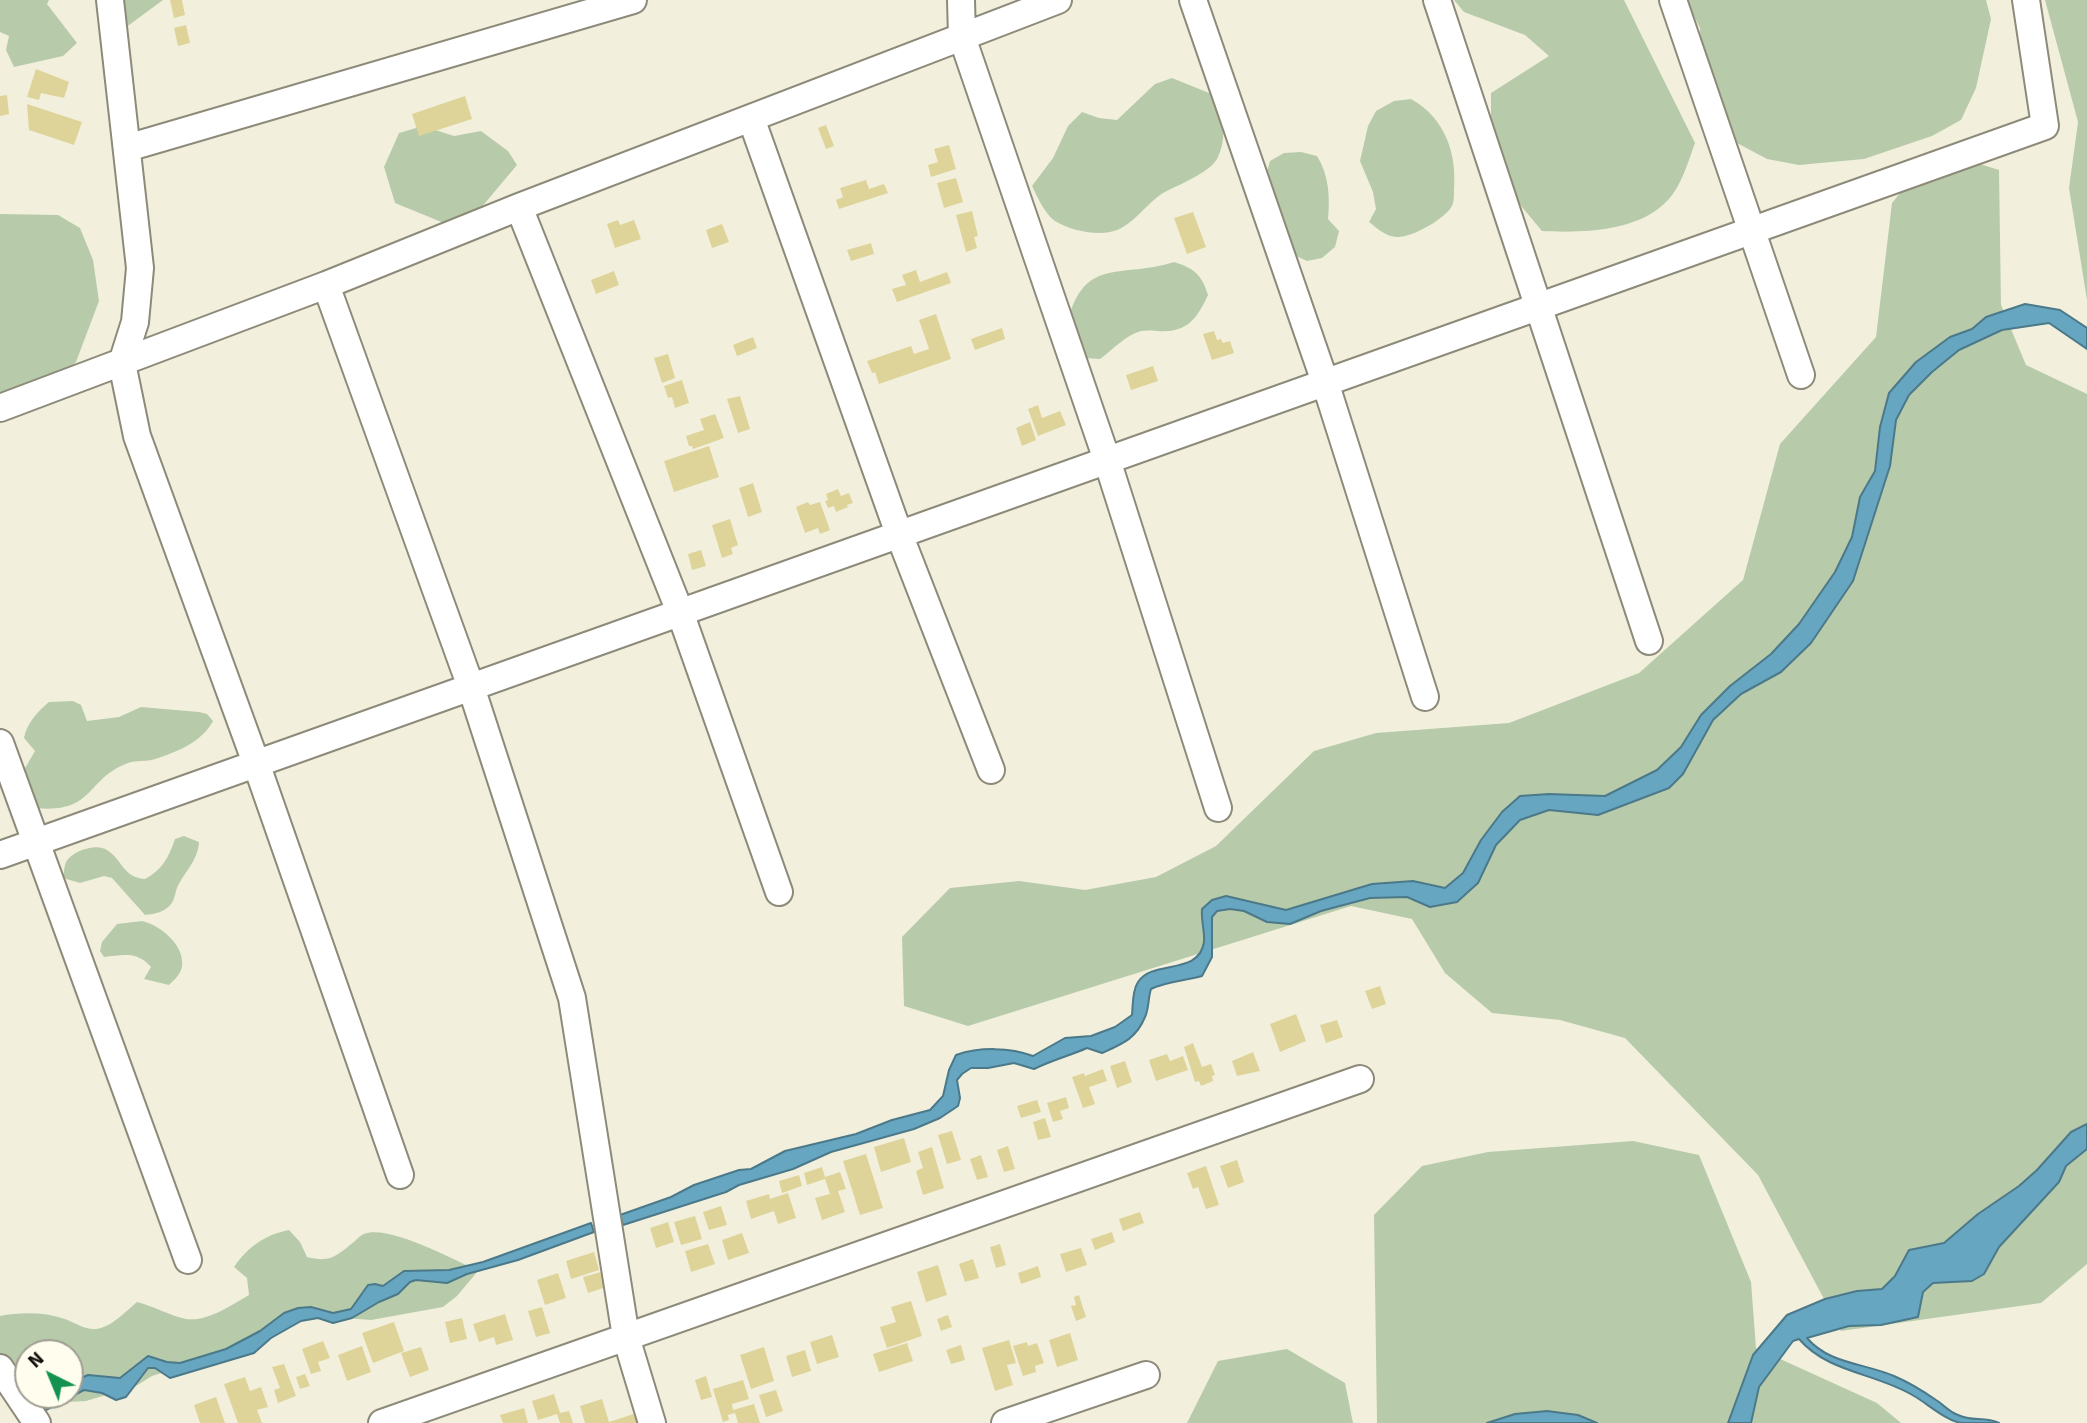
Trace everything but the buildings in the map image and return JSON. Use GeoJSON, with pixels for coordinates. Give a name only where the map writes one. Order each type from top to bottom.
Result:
{"type":"FeatureCollection","features":[{"type":"Feature","properties":{"kind":"street"},"geometry":{"type":"LineString","coordinates":[[110,0],[140,268],[135,322],[122,363],[137,436],[256,763],[400,1175]]}},
{"type":"Feature","properties":{"kind":"street"},"geometry":{"type":"LineString","coordinates":[[127,148],[633,0]]}},
{"type":"Feature","properties":{"kind":"street"},"geometry":{"type":"LineString","coordinates":[[961,0],[962,37],[1107,460],[1218,808]]}},
{"type":"Feature","properties":{"kind":"street"},"geometry":{"type":"LineString","coordinates":[[0,408],[326,285],[519,207],[1058,0]]}},
{"type":"Feature","properties":{"kind":"street"},"geometry":{"type":"LineString","coordinates":[[1193,0],[1325,382],[1425,697]]}},
{"type":"Feature","properties":{"kind":"street"},"geometry":{"type":"LineString","coordinates":[[1437,0],[1649,641]]}},
{"type":"Feature","properties":{"kind":"street"},"geometry":{"type":"LineString","coordinates":[[1673,0],[1801,375]]}},
{"type":"Feature","properties":{"kind":"street"},"geometry":{"type":"LineString","coordinates":[[0,855],[2045,126],[2026,0]]}},
{"type":"Feature","properties":{"kind":"street"},"geometry":{"type":"LineString","coordinates":[[751,118],[899,534],[991,770]]}},
{"type":"Feature","properties":{"kind":"street"},"geometry":{"type":"LineString","coordinates":[[519,207],[680,612],[779,892]]}},
{"type":"Feature","properties":{"kind":"street"},"geometry":{"type":"LineString","coordinates":[[326,285],[471,687],[572,999],[626,1337],[652,1423]]}},
{"type":"Feature","properties":{"kind":"street"},"geometry":{"type":"LineString","coordinates":[[0,743],[188,1260]]}},
{"type":"Feature","properties":{"kind":"street"},"geometry":{"type":"LineString","coordinates":[[382,1423],[1360,1079]]}},
{"type":"Feature","properties":{"kind":"street"},"geometry":{"type":"LineString","coordinates":[[0,1368],[35,1423]]}},
{"type":"Feature","properties":{"kind":"street"},"geometry":{"type":"LineString","coordinates":[[1005,1423],[1146,1375]]}},
{"type":"Feature","properties":{"kind":"green space"},"geometry":{"type":"Polygon","coordinates":[[[0,0],[49,0],[47,4],[77,43],[63,56],[14,67],[6,50],[9,36],[0,32],[0,0]]]}},
{"type":"Feature","properties":{"kind":"green space"},"geometry":{"type":"Polygon","coordinates":[[[99,0],[163,0],[110,39],[99,0]]]}},
{"type":"Feature","properties":{"kind":"green space"},"geometry":{"type":"Polygon","coordinates":[[[1454,0],[1624,0],[1695,143],[1680,182],[1666,202],[1640,219],[1607,229],[1542,231],[1522,207],[1491,159],[1491,93],[1549,56],[1525,35],[1464,12],[1454,0]]]}},
{"type":"Feature","properties":{"kind":"green space"},"geometry":{"type":"Polygon","coordinates":[[[1686,0],[1986,0],[1991,19],[1976,88],[1961,120],[1932,136],[1864,159],[1799,165],[1767,159],[1737,143],[1702,63],[1700,28],[1686,0]]]}},
{"type":"Feature","properties":{"kind":"green space"},"geometry":{"type":"Polygon","coordinates":[[[2045,0],[2087,0],[2087,300],[2069,188],[2078,122],[2045,0]]]}},
{"type":"Feature","properties":{"kind":"green space"},"geometry":{"type":"Polygon","coordinates":[[[1172,78],[1219,97],[1223,136],[1220,151],[1213,164],[1200,174],[1163,193],[1117,230],[1086,232],[1069,228],[1051,218],[1032,186],[1053,158],[1068,126],[1082,112],[1117,120],[1155,84],[1172,78]]]}},
{"type":"Feature","properties":{"kind":"green space"},"geometry":{"type":"Polygon","coordinates":[[[1411,99],[1432,116],[1446,138],[1453,163],[1454,200],[1448,211],[1427,227],[1411,234],[1393,237],[1369,222],[1376,209],[1373,192],[1360,161],[1368,126],[1376,111],[1394,101],[1411,99]]]}},
{"type":"Feature","properties":{"kind":"green space"},"geometry":{"type":"Polygon","coordinates":[[[423,126],[454,136],[481,131],[508,151],[517,165],[480,209],[456,228],[395,203],[384,167],[399,133],[423,126]]]}},
{"type":"Feature","properties":{"kind":"green space"},"geometry":{"type":"Polygon","coordinates":[[[1935,150],[1999,170],[2001,305],[2026,365],[2087,394],[2087,1264],[2041,1303],[1841,1331],[1758,1175],[1625,1038],[1560,1020],[1492,1013],[1445,973],[1412,919],[1351,906],[968,1026],[904,1006],[902,937],[950,888],[1019,881],[1085,890],[1156,877],[1216,846],[1314,751],[1376,733],[1509,723],[1639,673],[1743,580],[1780,444],[1876,337],[1892,203],[1935,150]]]}},
{"type":"Feature","properties":{"kind":"green space"},"geometry":{"type":"Polygon","coordinates":[[[1301,152],[1317,156],[1321,163],[1328,186],[1328,219],[1339,231],[1335,247],[1322,258],[1307,261],[1292,254],[1260,196],[1270,161],[1284,153],[1301,152]]]}},
{"type":"Feature","properties":{"kind":"green space"},"geometry":{"type":"Polygon","coordinates":[[[0,214],[58,215],[80,228],[93,260],[99,301],[76,362],[44,394],[0,400],[0,214]]]}},
{"type":"Feature","properties":{"kind":"green space"},"geometry":{"type":"Polygon","coordinates":[[[1174,262],[1196,273],[1208,295],[1192,321],[1171,331],[1149,330],[1135,333],[1100,359],[1084,358],[1067,324],[1074,302],[1083,288],[1094,279],[1107,274],[1174,262]]]}},
{"type":"Feature","properties":{"kind":"green space"},"geometry":{"type":"Polygon","coordinates":[[[73,701],[81,705],[87,721],[119,717],[141,707],[199,712],[207,714],[213,721],[202,735],[172,753],[155,759],[131,762],[114,770],[88,794],[69,806],[35,808],[8,801],[5,798],[6,788],[21,775],[35,751],[24,738],[30,723],[49,702],[73,701]]]}},
{"type":"Feature","properties":{"kind":"green space"},"geometry":{"type":"Polygon","coordinates":[[[184,836],[199,842],[198,849],[172,903],[160,912],[145,915],[112,878],[104,876],[80,883],[63,878],[65,864],[73,854],[97,847],[112,854],[127,872],[145,879],[164,862],[175,839],[184,836]]]}},
{"type":"Feature","properties":{"kind":"green space"},"geometry":{"type":"Polygon","coordinates":[[[142,921],[163,931],[180,951],[181,969],[169,985],[144,979],[151,967],[141,958],[130,955],[104,957],[100,951],[102,942],[117,924],[142,921]]]}},
{"type":"Feature","properties":{"kind":"green space"},"geometry":{"type":"Polygon","coordinates":[[[1633,1141],[1699,1155],[1751,1282],[1756,1348],[1877,1403],[1901,1423],[1377,1423],[1374,1215],[1422,1166],[1488,1152],[1633,1141]]]}},
{"type":"Feature","properties":{"kind":"green space"},"geometry":{"type":"Polygon","coordinates":[[[289,1230],[300,1242],[307,1257],[328,1259],[343,1251],[362,1235],[375,1232],[405,1238],[478,1271],[457,1296],[443,1307],[371,1320],[317,1316],[299,1318],[236,1349],[152,1376],[136,1386],[86,1401],[84,1339],[14,1339],[14,1376],[0,1360],[0,1316],[25,1313],[49,1315],[96,1329],[113,1322],[137,1302],[186,1319],[203,1318],[219,1312],[249,1295],[247,1278],[234,1267],[239,1260],[264,1239],[289,1230]]]}},
{"type":"Feature","properties":{"kind":"green space"},"geometry":{"type":"Polygon","coordinates":[[[1287,1349],[1345,1383],[1353,1423],[1187,1423],[1218,1361],[1287,1349]]]}},
{"type":"Feature","properties":{"kind":"water"},"geometry":{"type":"Polygon","coordinates":[[[2025,304],[2060,310],[2087,328],[2087,349],[2049,323],[2002,330],[1959,350],[1909,395],[1896,420],[1890,466],[1853,581],[1811,643],[1781,672],[1741,694],[1713,720],[1683,774],[1669,788],[1598,815],[1549,810],[1520,820],[1496,845],[1478,883],[1457,902],[1430,907],[1407,897],[1370,898],[1321,911],[1290,924],[1267,922],[1244,911],[1217,911],[1212,917],[1212,957],[1202,976],[1151,989],[1147,1011],[1141,1024],[1133,1036],[1122,1043],[1102,1053],[1087,1048],[1034,1069],[1014,1063],[971,1068],[957,1080],[960,1098],[958,1106],[940,1118],[914,1129],[831,1152],[793,1169],[623,1225],[620,1215],[671,1197],[694,1185],[739,1170],[751,1169],[785,1151],[856,1134],[892,1120],[930,1110],[943,1096],[949,1070],[956,1055],[995,1049],[1033,1056],[1065,1038],[1091,1036],[1115,1027],[1132,1015],[1135,990],[1145,975],[1185,964],[1200,953],[1204,942],[1202,909],[1212,900],[1226,896],[1286,910],[1372,884],[1413,881],[1445,888],[1463,873],[1481,840],[1502,812],[1520,796],[1605,796],[1657,770],[1681,747],[1701,715],[1730,686],[1771,654],[1799,624],[1835,572],[1852,537],[1860,497],[1875,471],[1880,427],[1889,393],[1916,362],[1950,337],[1972,329],[1986,317],[2025,304]]]}},
{"type":"Feature","properties":{"kind":"water"},"geometry":{"type":"Polygon","coordinates":[[[2087,1124],[2087,1149],[2066,1166],[2059,1182],[1999,1247],[1984,1274],[1972,1281],[1933,1283],[1923,1292],[1918,1317],[1881,1325],[1849,1326],[1807,1338],[1816,1347],[1836,1358],[1905,1381],[1955,1414],[1999,1423],[1955,1421],[1900,1388],[1824,1359],[1799,1339],[1793,1341],[1759,1387],[1751,1423],[1728,1423],[1753,1355],[1787,1315],[1825,1299],[1857,1291],[1882,1289],[1895,1276],[1909,1250],[1944,1243],[1978,1214],[2019,1186],[2071,1132],[2087,1124]]]}},
{"type":"Feature","properties":{"kind":"water"},"geometry":{"type":"Polygon","coordinates":[[[591,1223],[594,1232],[447,1283],[416,1280],[410,1282],[398,1294],[352,1318],[333,1323],[318,1318],[301,1321],[271,1338],[254,1353],[170,1378],[155,1368],[148,1368],[126,1397],[116,1400],[102,1393],[84,1390],[84,1377],[88,1375],[120,1378],[148,1356],[180,1363],[226,1349],[260,1331],[284,1313],[298,1308],[311,1307],[333,1313],[351,1309],[368,1285],[383,1286],[404,1271],[449,1270],[483,1262],[591,1223]]]}},
{"type":"Feature","properties":{"kind":"water"},"geometry":{"type":"Polygon","coordinates":[[[1547,1411],[1578,1415],[1597,1423],[1487,1423],[1515,1414],[1547,1411]]]}}]}
